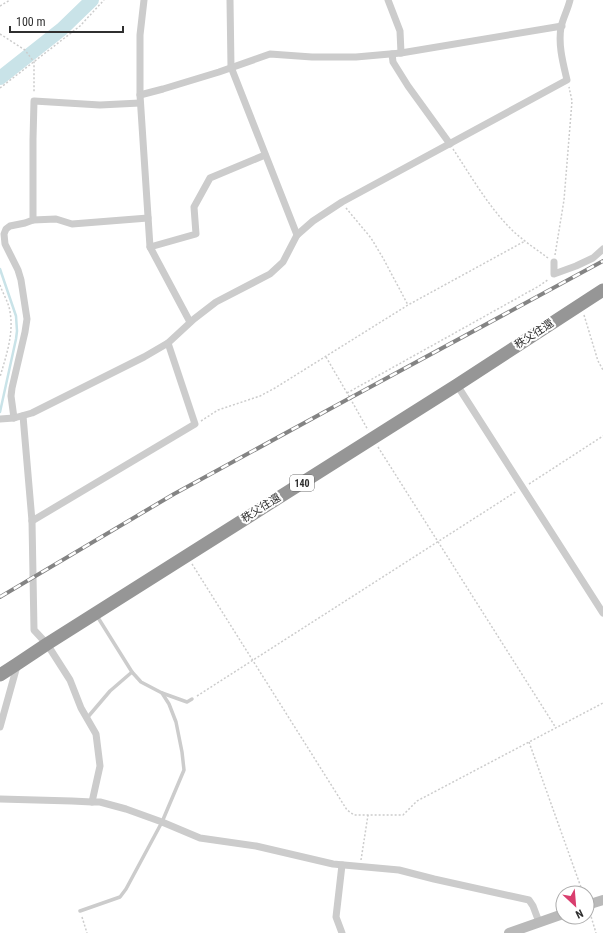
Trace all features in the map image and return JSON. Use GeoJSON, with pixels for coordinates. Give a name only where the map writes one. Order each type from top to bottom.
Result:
{"type":"FeatureCollection","features":[{"type":"Feature","properties":{"kind":"highway","name":"秩父往還"},"geometry":{"type":"LineString","coordinates":[[0,674],[603,290]]}},
{"type":"Feature","properties":{"kind":"street"},"geometry":{"type":"LineString","coordinates":[[144,0],[140,35],[140,102],[150,247],[190,322]]}},
{"type":"Feature","properties":{"kind":"street"},"geometry":{"type":"LineString","coordinates":[[230,0],[231,67],[297,235]]}},
{"type":"Feature","properties":{"kind":"street"},"geometry":{"type":"LineString","coordinates":[[388,0],[400,31],[401,52]]}},
{"type":"Feature","properties":{"kind":"street"},"geometry":{"type":"LineString","coordinates":[[0,419],[14,418],[32,413],[144,358],[168,343],[204,310],[216,302],[270,274],[282,262],[297,235],[313,221],[342,202],[567,80],[560,40],[562,26],[570,0]]}},
{"type":"Feature","properties":{"kind":"street"},"geometry":{"type":"LineString","coordinates":[[140,95],[270,54],[356,58],[392,54],[562,26]]}},
{"type":"Feature","properties":{"kind":"street"},"geometry":{"type":"LineString","coordinates":[[392,54],[393,62],[408,86],[450,144]]}},
{"type":"Feature","properties":{"kind":"street"},"geometry":{"type":"LineString","coordinates":[[33,220],[34,101],[100,105],[140,102]]}},
{"type":"Feature","properties":{"kind":"street"},"geometry":{"type":"LineString","coordinates":[[150,247],[196,234],[194,207],[210,178],[265,155]]}},
{"type":"Feature","properties":{"kind":"street"},"geometry":{"type":"LineString","coordinates":[[14,418],[12,388],[27,319],[21,280],[16,265],[4,244],[4,234],[6,229],[10,226],[33,220],[56,219],[72,224],[148,218]]}},
{"type":"Feature","properties":{"kind":"street"},"geometry":{"type":"LineString","coordinates":[[554,262],[554,274],[594,258],[603,249]]}},
{"type":"Feature","properties":{"kind":"street"},"geometry":{"type":"LineString","coordinates":[[32,521],[195,424],[168,343]]}},
{"type":"Feature","properties":{"kind":"street"},"geometry":{"type":"LineString","coordinates":[[457,384],[603,613]]}},
{"type":"Feature","properties":{"kind":"street"},"geometry":{"type":"LineString","coordinates":[[23,416],[32,521],[34,630],[47,644],[70,680],[81,708],[96,734],[100,766],[92,802]]}},
{"type":"Feature","properties":{"kind":"street"},"geometry":{"type":"LineString","coordinates":[[0,727],[17,664]]}},
{"type":"Feature","properties":{"kind":"street"},"geometry":{"type":"LineString","coordinates":[[0,799],[100,802],[126,809],[200,838],[256,846],[333,864],[399,870],[529,900],[539,922]]}},
{"type":"Feature","properties":{"kind":"street"},"geometry":{"type":"LineString","coordinates":[[342,865],[336,917],[342,933]]}},
{"type":"Feature","properties":{"kind":"street"},"geometry":{"type":"LineString","coordinates":[[509,933],[555,917]]}},
{"type":"Feature","properties":{"kind":"lane"},"geometry":{"type":"LineString","coordinates":[[95,613],[132,672],[141,682],[162,693],[187,702],[192,699]]}},
{"type":"Feature","properties":{"kind":"lane"},"geometry":{"type":"LineString","coordinates":[[87,718],[110,691],[132,672]]}},
{"type":"Feature","properties":{"kind":"lane"},"geometry":{"type":"LineString","coordinates":[[80,911],[120,897],[126,889],[162,822],[184,770],[176,722],[169,704],[162,693]]}},
{"type":"Feature","properties":{"kind":"path"},"geometry":{"type":"LineString","coordinates":[[0,6],[10,0]]}},
{"type":"Feature","properties":{"kind":"path"},"geometry":{"type":"LineString","coordinates":[[0,88],[80,26],[104,0]]}},
{"type":"Feature","properties":{"kind":"path"},"geometry":{"type":"LineString","coordinates":[[0,34],[25,50],[34,62],[34,101]]}},
{"type":"Feature","properties":{"kind":"path"},"geometry":{"type":"LineString","coordinates":[[450,144],[498,215],[525,241],[554,262],[564,200],[572,101],[567,80]]}},
{"type":"Feature","properties":{"kind":"path"},"geometry":{"type":"LineString","coordinates":[[342,202],[371,238],[408,305]]}},
{"type":"Feature","properties":{"kind":"path"},"geometry":{"type":"LineString","coordinates":[[195,424],[218,410],[260,396],[275,388],[408,305],[525,241]]}},
{"type":"Feature","properties":{"kind":"path"},"geometry":{"type":"LineString","coordinates":[[347,393],[539,286],[554,274]]}},
{"type":"Feature","properties":{"kind":"path"},"geometry":{"type":"LineString","coordinates":[[0,285],[10,311],[11,320],[10,340],[0,377]]}},
{"type":"Feature","properties":{"kind":"path"},"geometry":{"type":"LineString","coordinates":[[581,304],[598,361],[603,370]]}},
{"type":"Feature","properties":{"kind":"path"},"geometry":{"type":"LineString","coordinates":[[326,357],[372,438],[556,728]]}},
{"type":"Feature","properties":{"kind":"path"},"geometry":{"type":"LineString","coordinates":[[192,699],[603,436]]}},
{"type":"Feature","properties":{"kind":"path"},"geometry":{"type":"LineString","coordinates":[[187,556],[347,810],[354,815],[403,814],[417,801],[603,703]]}},
{"type":"Feature","properties":{"kind":"path"},"geometry":{"type":"LineString","coordinates":[[529,742],[580,885]]}},
{"type":"Feature","properties":{"kind":"path"},"geometry":{"type":"LineString","coordinates":[[360,866],[368,815]]}},
{"type":"Feature","properties":{"kind":"path"},"geometry":{"type":"LineString","coordinates":[[80,911],[87,933]]}},
{"type":"Feature","properties":{"kind":"waterway"},"geometry":{"type":"LineString","coordinates":[[0,78],[62,29],[92,0]]}},
{"type":"Feature","properties":{"kind":"waterway"},"geometry":{"type":"LineString","coordinates":[[0,269],[16,316],[17,331],[0,412]]}},
{"type":"Feature","properties":{"kind":"railway"},"geometry":{"type":"LineString","coordinates":[[0,597],[174,494],[603,261]]}}]}
